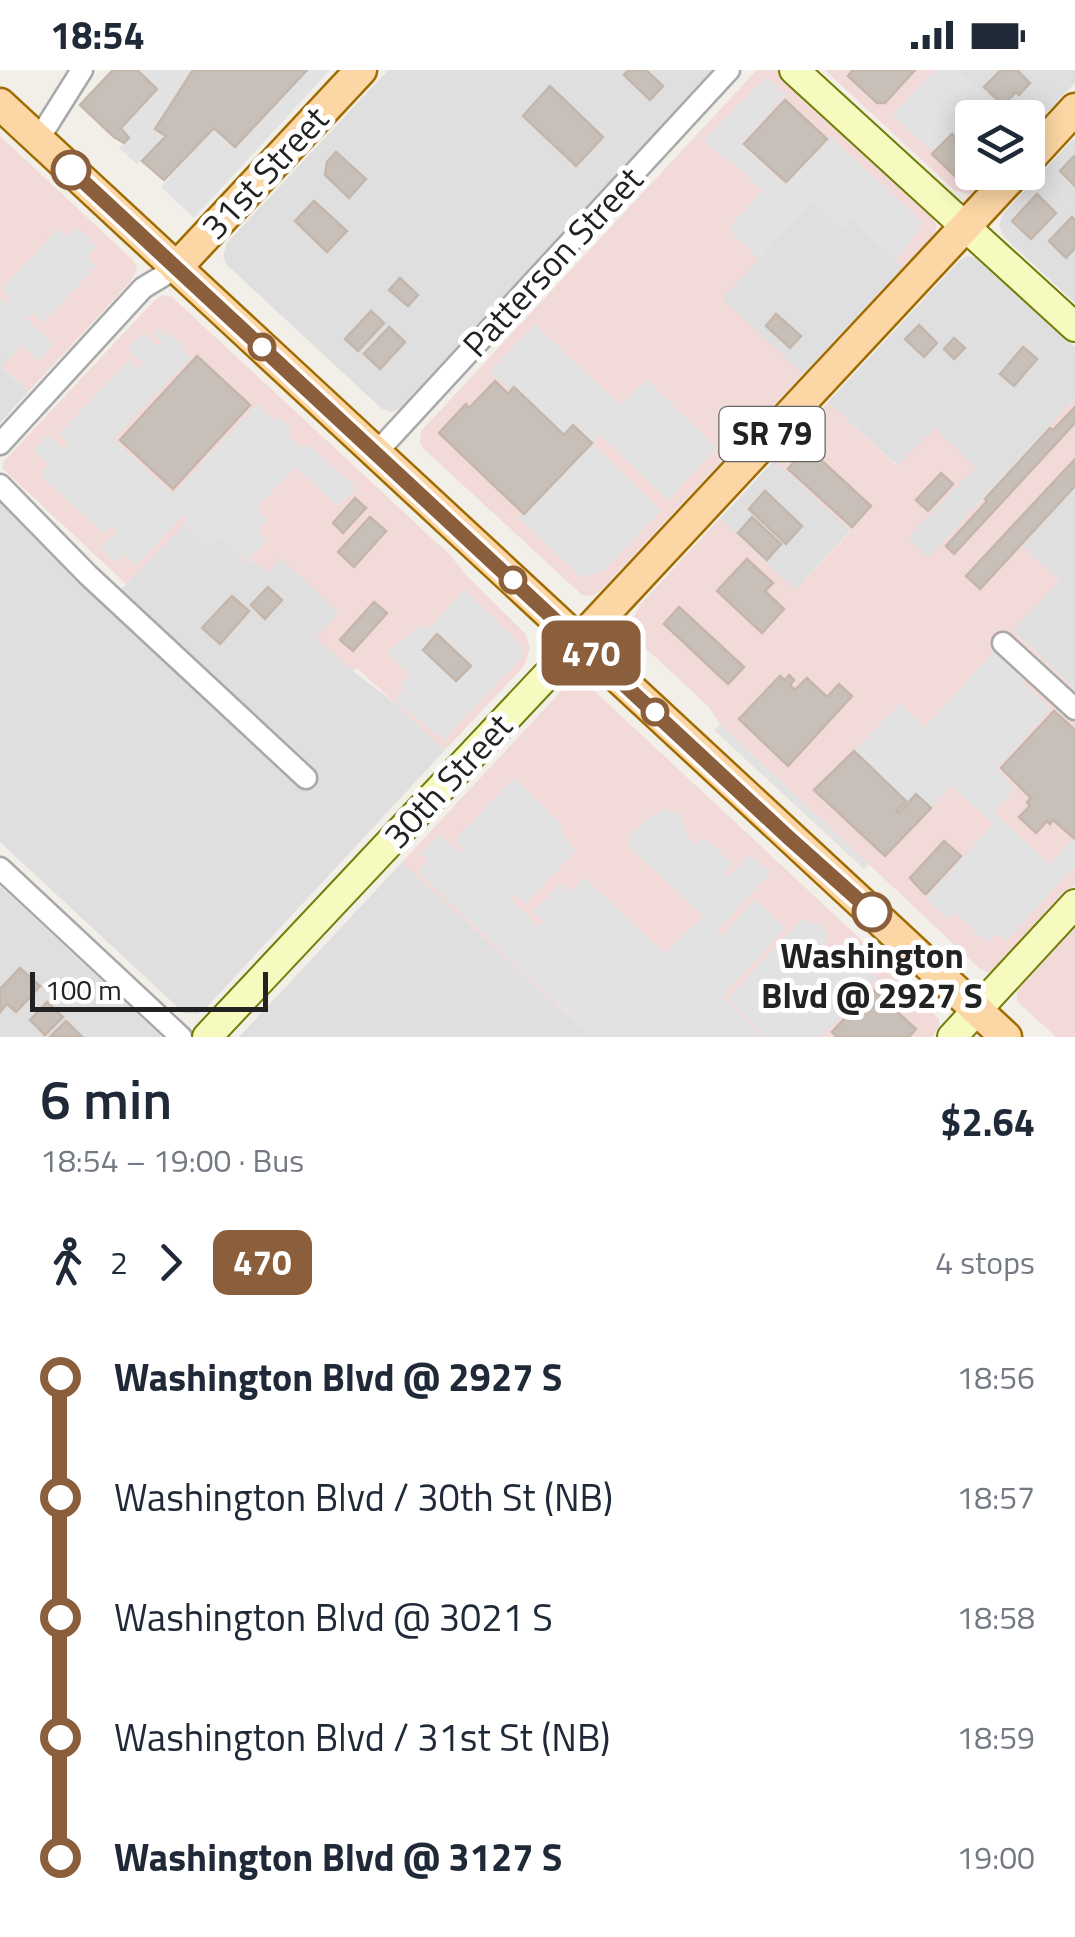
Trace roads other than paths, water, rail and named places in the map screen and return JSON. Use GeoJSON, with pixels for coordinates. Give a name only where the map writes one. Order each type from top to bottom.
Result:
{"type":"FeatureCollection","features":[{"type":"Feature","properties":{"kind":"main road","name":"31st Street"},"geometry":{"type":"LineString","coordinates":[[176,268],[361,70]]}},
{"type":"Feature","properties":{"kind":"main road"},"geometry":{"type":"LineString","coordinates":[[0,104],[1006,1037]]}},
{"type":"Feature","properties":{"kind":"main road"},"geometry":{"type":"LineString","coordinates":[[1045,142],[1075,109]]}},
{"type":"Feature","properties":{"kind":"main road","name":"30th Street"},"geometry":{"type":"LineString","coordinates":[[578,642],[999,190]]}},
{"type":"Feature","properties":{"kind":"street"},"geometry":{"type":"LineString","coordinates":[[38,140],[82,70]]}},
{"type":"Feature","properties":{"kind":"street","name":"Patterson Street"},"geometry":{"type":"LineString","coordinates":[[376,454],[729,70]]}},
{"type":"Feature","properties":{"kind":"street"},"geometry":{"type":"LineString","coordinates":[[794,70],[1075,328]]}},
{"type":"Feature","properties":{"kind":"street","name":"31st Street"},"geometry":{"type":"LineString","coordinates":[[0,444],[143,288],[176,268]]}},
{"type":"Feature","properties":{"kind":"street"},"geometry":{"type":"LineString","coordinates":[[0,486],[88,576],[306,778]]}},
{"type":"Feature","properties":{"kind":"street","name":"30th Street"},"geometry":{"type":"LineString","coordinates":[[207,1037],[578,642]]}},
{"type":"Feature","properties":{"kind":"street"},"geometry":{"type":"LineString","coordinates":[[1003,642],[1075,708]]}},
{"type":"Feature","properties":{"kind":"street"},"geometry":{"type":"LineString","coordinates":[[0,868],[181,1037]]}},
{"type":"Feature","properties":{"kind":"street"},"geometry":{"type":"LineString","coordinates":[[952,1037],[1075,904]]}},
{"type":"Feature","properties":{"kind":"place","name":"Washington Blvd @ 2927 S"},"geometry":{"type":"Point","coordinates":[872,912]}}]}
